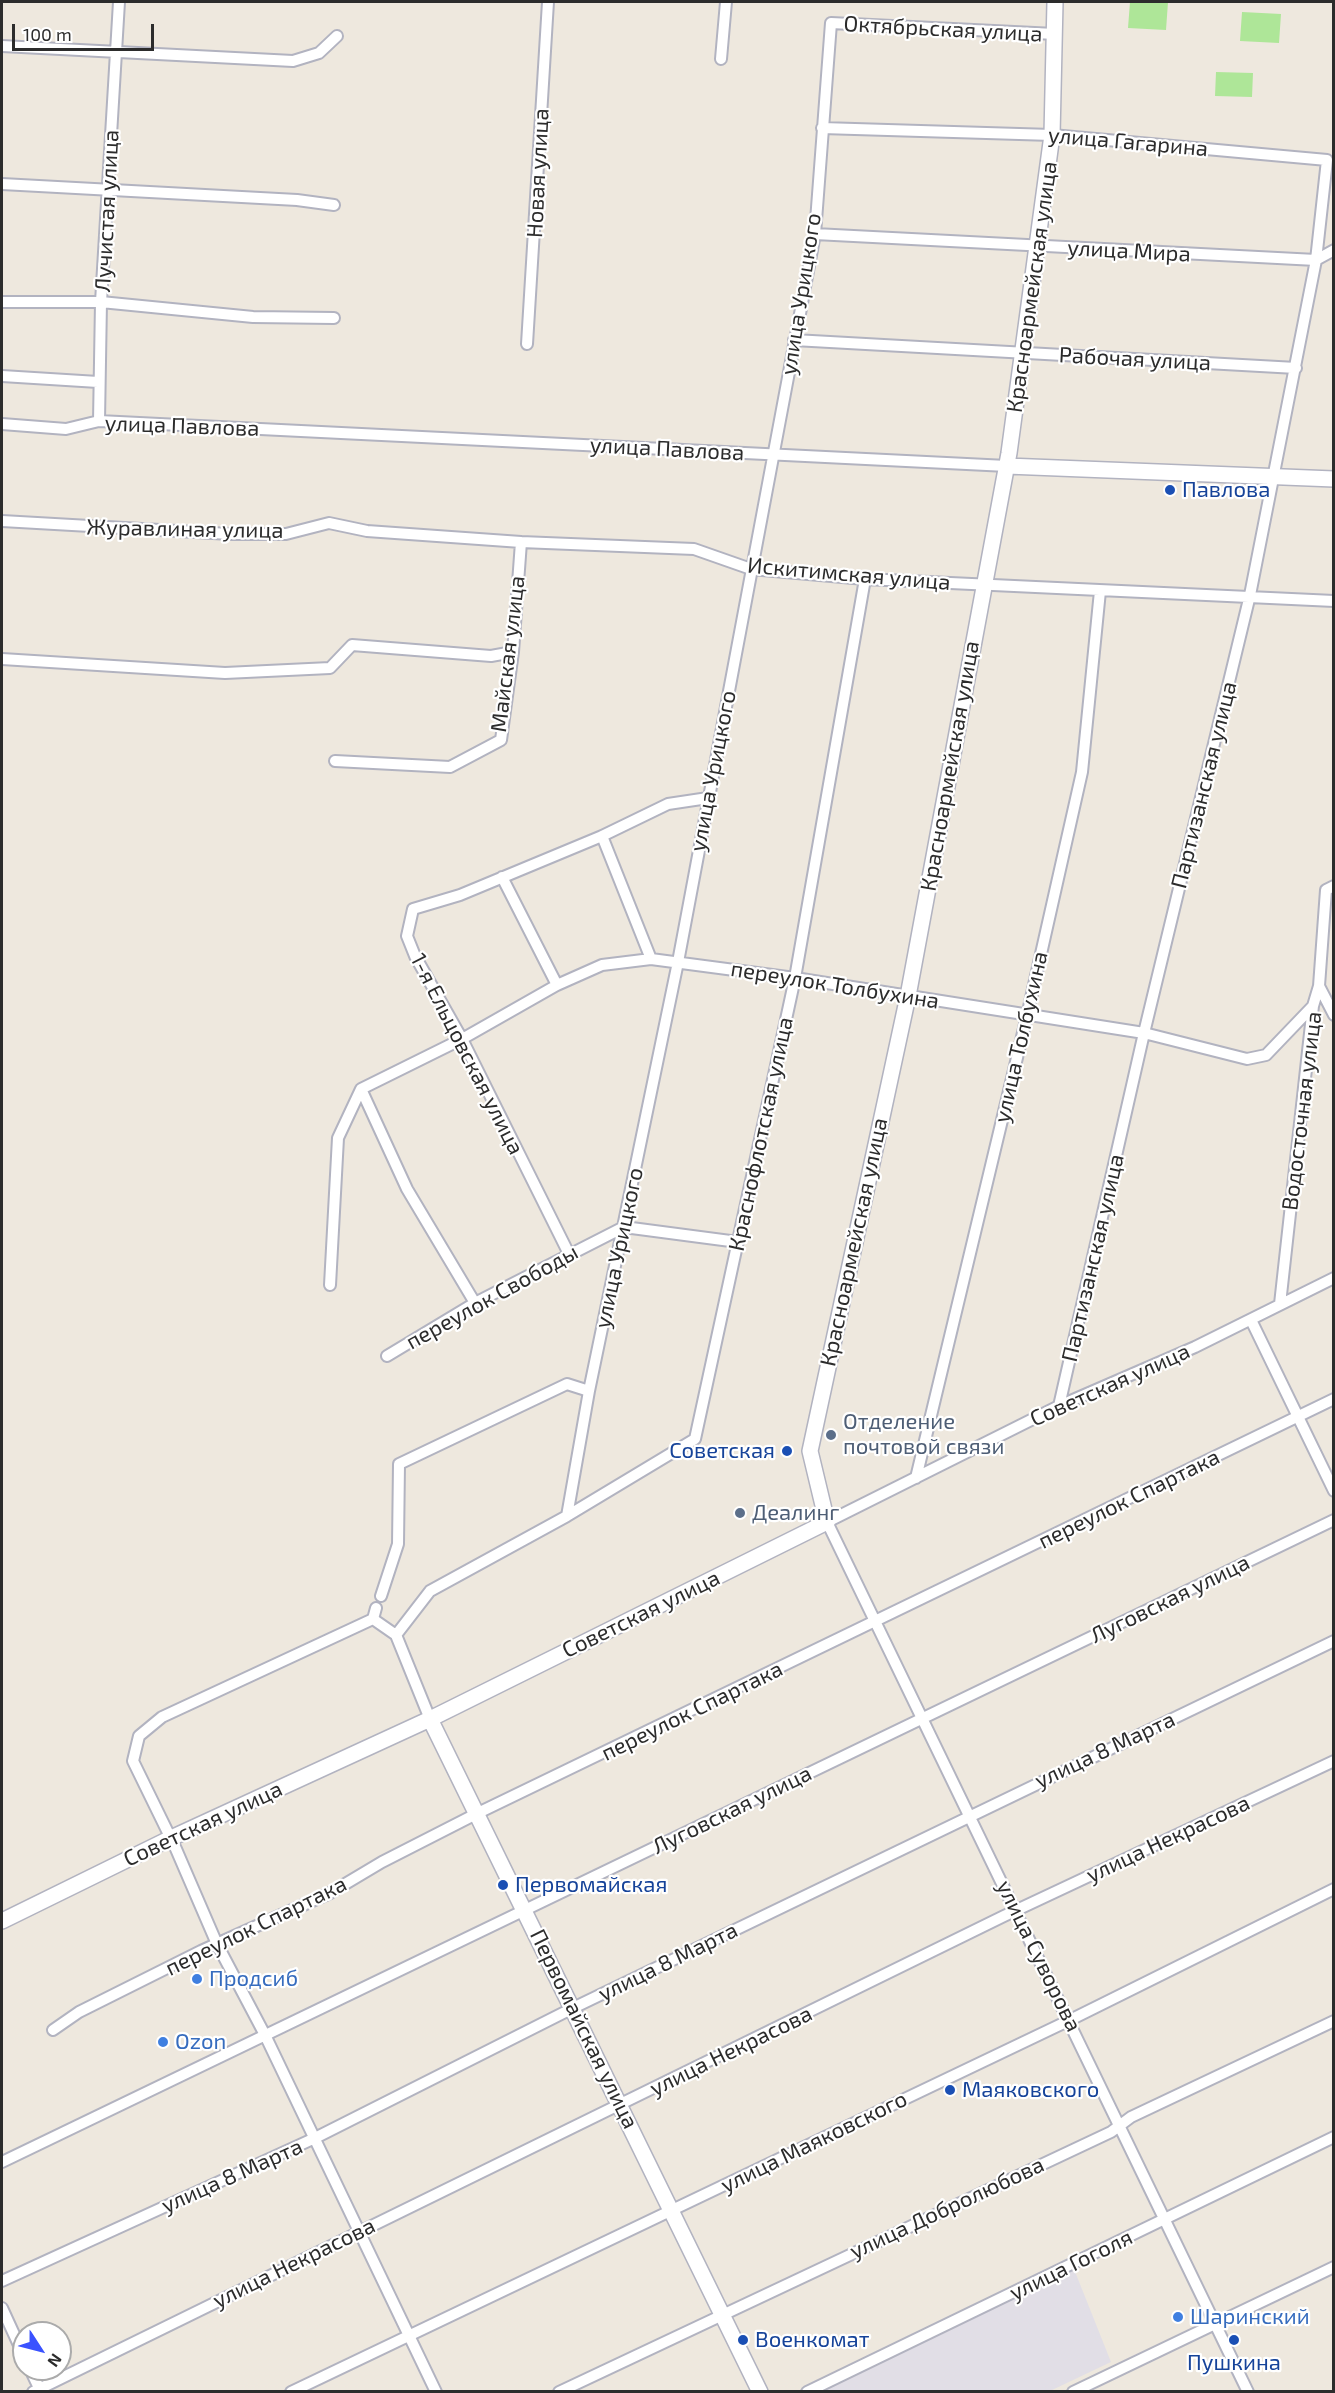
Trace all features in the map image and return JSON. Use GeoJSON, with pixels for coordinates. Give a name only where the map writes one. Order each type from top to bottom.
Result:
{"type":"FeatureCollection","features":[{"type":"Feature","properties":{"kind":"street","name":"Лучистая улица"},"geometry":{"type":"LineString","coordinates":[[99,421],[101,302],[119,2]]}},
{"type":"Feature","properties":{"kind":"street","name":"Новая улица"},"geometry":{"type":"LineString","coordinates":[[527,344],[548,2]]}},
{"type":"Feature","properties":{"kind":"street"},"geometry":{"type":"LineString","coordinates":[[721,59],[726,2]]}},
{"type":"Feature","properties":{"kind":"street","name":"Красноармейская улица"},"geometry":{"type":"LineString","coordinates":[[827,1522],[810,1451],[908,996],[1006,466],[1039,246],[1052,135],[1056,2]]}},
{"type":"Feature","properties":{"kind":"street","name":"Октябрьская улица"},"geometry":{"type":"LineString","coordinates":[[831,23],[1055,34]]}},
{"type":"Feature","properties":{"kind":"street","name":"улица Урицкого"},"geometry":{"type":"LineString","coordinates":[[567,1516],[589,1391],[678,962],[814,234],[831,23]]}},
{"type":"Feature","properties":{"kind":"street"},"geometry":{"type":"LineString","coordinates":[[2,46],[293,61],[319,52],[337,36]]}},
{"type":"Feature","properties":{"kind":"street","name":"улица Гагарина"},"geometry":{"type":"LineString","coordinates":[[822,128],[1052,135],[1327,160]]}},
{"type":"Feature","properties":{"kind":"street","name":"Партизанская улица"},"geometry":{"type":"LineString","coordinates":[[1059,1406],[1144,1033],[1250,595],[1316,260],[1327,160]]}},
{"type":"Feature","properties":{"kind":"street"},"geometry":{"type":"LineString","coordinates":[[2,184],[297,200],[334,206]]}},
{"type":"Feature","properties":{"kind":"street","name":"улица Мира"},"geometry":{"type":"LineString","coordinates":[[814,234],[1316,260]]}},
{"type":"Feature","properties":{"kind":"street"},"geometry":{"type":"LineString","coordinates":[[1316,260],[1334,249]]}},
{"type":"Feature","properties":{"kind":"street"},"geometry":{"type":"LineString","coordinates":[[2,302],[101,302],[253,317],[334,318]]}},
{"type":"Feature","properties":{"kind":"street","name":"Рабочая улица"},"geometry":{"type":"LineString","coordinates":[[795,340],[1296,368]]}},
{"type":"Feature","properties":{"kind":"street"},"geometry":{"type":"LineString","coordinates":[[2,376],[98,382]]}},
{"type":"Feature","properties":{"kind":"street","name":"улица Павлова"},"geometry":{"type":"LineString","coordinates":[[2,424],[66,429],[99,421],[1006,466],[1332,478]]}},
{"type":"Feature","properties":{"kind":"street","name":"Журавлиная улица"},"geometry":{"type":"LineString","coordinates":[[2,521],[230,534],[286,534],[329,523],[367,531]]}},
{"type":"Feature","properties":{"kind":"street","name":"Искитимская улица"},"geometry":{"type":"LineString","coordinates":[[367,531],[520,542],[694,549],[751,569],[865,579],[1100,591],[1250,595],[1334,601]]}},
{"type":"Feature","properties":{"kind":"street","name":"Майская улица"},"geometry":{"type":"LineString","coordinates":[[335,761],[450,767],[501,740],[513,652],[520,542]]}},
{"type":"Feature","properties":{"kind":"street","name":"Краснофлотская улица"},"geometry":{"type":"LineString","coordinates":[[567,1516],[695,1439],[795,978],[865,579]]}},
{"type":"Feature","properties":{"kind":"street","name":"улица Толбухина"},"geometry":{"type":"LineString","coordinates":[[916,1478],[1027,1016],[1082,772],[1100,591]]}},
{"type":"Feature","properties":{"kind":"street"},"geometry":{"type":"LineString","coordinates":[[2,658],[225,673],[330,668],[352,645],[491,656],[513,652]]}},
{"type":"Feature","properties":{"kind":"street","name":"1-я Ельцовская улица"},"geometry":{"type":"LineString","coordinates":[[569,1254],[462,1039],[415,956],[407,936],[413,909],[460,895],[602,836],[668,804],[708,798]]}},
{"type":"Feature","properties":{"kind":"street"},"geometry":{"type":"LineString","coordinates":[[602,836],[651,959]]}},
{"type":"Feature","properties":{"kind":"street"},"geometry":{"type":"LineString","coordinates":[[502,877],[557,985]]}},
{"type":"Feature","properties":{"kind":"street","name":"Водосточная улица"},"geometry":{"type":"LineString","coordinates":[[1280,1304],[1313,1006],[1319,986],[1326,890],[1334,886]]}},
{"type":"Feature","properties":{"kind":"street","name":"переулок Толбухина"},"geometry":{"type":"LineString","coordinates":[[361,1089],[462,1039],[557,985],[603,965],[651,959],[795,978],[1144,1033],[1247,1059],[1266,1055],[1313,1006]]}},
{"type":"Feature","properties":{"kind":"street"},"geometry":{"type":"LineString","coordinates":[[1319,986],[1334,1015]]}},
{"type":"Feature","properties":{"kind":"street"},"geometry":{"type":"LineString","coordinates":[[330,1285],[338,1138],[361,1089]]}},
{"type":"Feature","properties":{"kind":"street"},"geometry":{"type":"LineString","coordinates":[[361,1089],[407,1189],[476,1303]]}},
{"type":"Feature","properties":{"kind":"street"},"geometry":{"type":"LineString","coordinates":[[624,1227],[738,1242]]}},
{"type":"Feature","properties":{"kind":"street","name":"переулок Свободы"},"geometry":{"type":"LineString","coordinates":[[387,1356],[476,1303],[624,1227]]}},
{"type":"Feature","properties":{"kind":"street","name":"Советская улица"},"geometry":{"type":"LineString","coordinates":[[2,1921],[169,1839],[430,1719],[1059,1406],[1251,1320],[1334,1278]]}},
{"type":"Feature","properties":{"kind":"street"},"geometry":{"type":"LineString","coordinates":[[1251,1320],[1334,1491]]}},
{"type":"Feature","properties":{"kind":"street"},"geometry":{"type":"LineString","coordinates":[[381,1596],[398,1544],[399,1464],[567,1384],[589,1391]]}},
{"type":"Feature","properties":{"kind":"street","name":"переулок Спартака"},"geometry":{"type":"LineString","coordinates":[[54,2030],[79,2013],[217,1944],[330,1893],[382,1862],[478,1814],[1334,1399]]}},
{"type":"Feature","properties":{"kind":"street"},"geometry":{"type":"LineString","coordinates":[[436,2391],[265,2035],[217,1944],[133,1761],[139,1736],[162,1717],[375,1613],[396,1635],[430,1590],[567,1516]]}},
{"type":"Feature","properties":{"kind":"street","name":"Луговская улица"},"geometry":{"type":"LineString","coordinates":[[2,2162],[1334,1520]]}},
{"type":"Feature","properties":{"kind":"street","name":"улица Суворова"},"geometry":{"type":"LineString","coordinates":[[827,1522],[1017,1910],[1248,2391]]}},
{"type":"Feature","properties":{"kind":"street","name":"Первомайская улица"},"geometry":{"type":"LineString","coordinates":[[396,1635],[430,1719],[760,2391]]}},
{"type":"Feature","properties":{"kind":"street","name":"улица 8 Марта"},"geometry":{"type":"LineString","coordinates":[[2,2281],[315,2138],[573,2008],[970,1814],[1334,1641]]}},
{"type":"Feature","properties":{"kind":"street","name":"улица Некрасова"},"geometry":{"type":"LineString","coordinates":[[38,2390],[359,2230],[621,2106],[1017,1910],[1334,1761]]}},
{"type":"Feature","properties":{"kind":"street","name":"улица Маяковского"},"geometry":{"type":"LineString","coordinates":[[291,2391],[1070,2020],[1334,1889]]}},
{"type":"Feature","properties":{"kind":"street","name":"улица Добролюбова"},"geometry":{"type":"LineString","coordinates":[[559,2391],[1334,2021]]}},
{"type":"Feature","properties":{"kind":"street","name":"улица Гоголя"},"geometry":{"type":"LineString","coordinates":[[807,2391],[1334,2137]]}},
{"type":"Feature","properties":{"kind":"street"},"geometry":{"type":"LineString","coordinates":[[1073,2391],[1334,2266]]}},
{"type":"Feature","properties":{"kind":"street"},"geometry":{"type":"LineString","coordinates":[[2,2308],[12,2330]]}},
{"type":"Feature","properties":{"kind":"shaded area"},"geometry":{"type":"Polygon","coordinates":[[[1072,2264],[1111,2362],[1050,2391],[816,2392],[1072,2264]]]}},
{"type":"Feature","properties":{"kind":"green space"},"geometry":{"type":"Polygon","coordinates":[[[1130,2],[1168,2],[1166,30],[1128,28],[1130,2]]]}},
{"type":"Feature","properties":{"kind":"green space"},"geometry":{"type":"Polygon","coordinates":[[[1242,12],[1281,14],[1279,43],[1240,41],[1242,12]]]}},
{"type":"Feature","properties":{"kind":"green space"},"geometry":{"type":"Polygon","coordinates":[[[1216,72],[1253,73],[1252,97],[1215,96],[1216,72]]]}},
{"type":"Feature","properties":{"kind":"place","name":"Павлова"},"geometry":{"type":"Point","coordinates":[1170,490]}},
{"type":"Feature","properties":{"kind":"place","name":"Отделение почтовой связи"},"geometry":{"type":"Point","coordinates":[831,1435]}},
{"type":"Feature","properties":{"kind":"place","name":"Советская"},"geometry":{"type":"Point","coordinates":[787,1451]}},
{"type":"Feature","properties":{"kind":"place","name":"Деалинг"},"geometry":{"type":"Point","coordinates":[740,1513]}},
{"type":"Feature","properties":{"kind":"place","name":"Первомайская"},"geometry":{"type":"Point","coordinates":[503,1885]}},
{"type":"Feature","properties":{"kind":"place","name":"Продсиб"},"geometry":{"type":"Point","coordinates":[197,1979]}},
{"type":"Feature","properties":{"kind":"place","name":"Ozon"},"geometry":{"type":"Point","coordinates":[163,2042]}},
{"type":"Feature","properties":{"kind":"place","name":"Маяковского"},"geometry":{"type":"Point","coordinates":[950,2090]}},
{"type":"Feature","properties":{"kind":"place","name":"Шаринский"},"geometry":{"type":"Point","coordinates":[1178,2317]}},
{"type":"Feature","properties":{"kind":"place","name":"Военкомат"},"geometry":{"type":"Point","coordinates":[743,2340]}},
{"type":"Feature","properties":{"kind":"place","name":"Пушкина"},"geometry":{"type":"Point","coordinates":[1234,2340]}}]}
